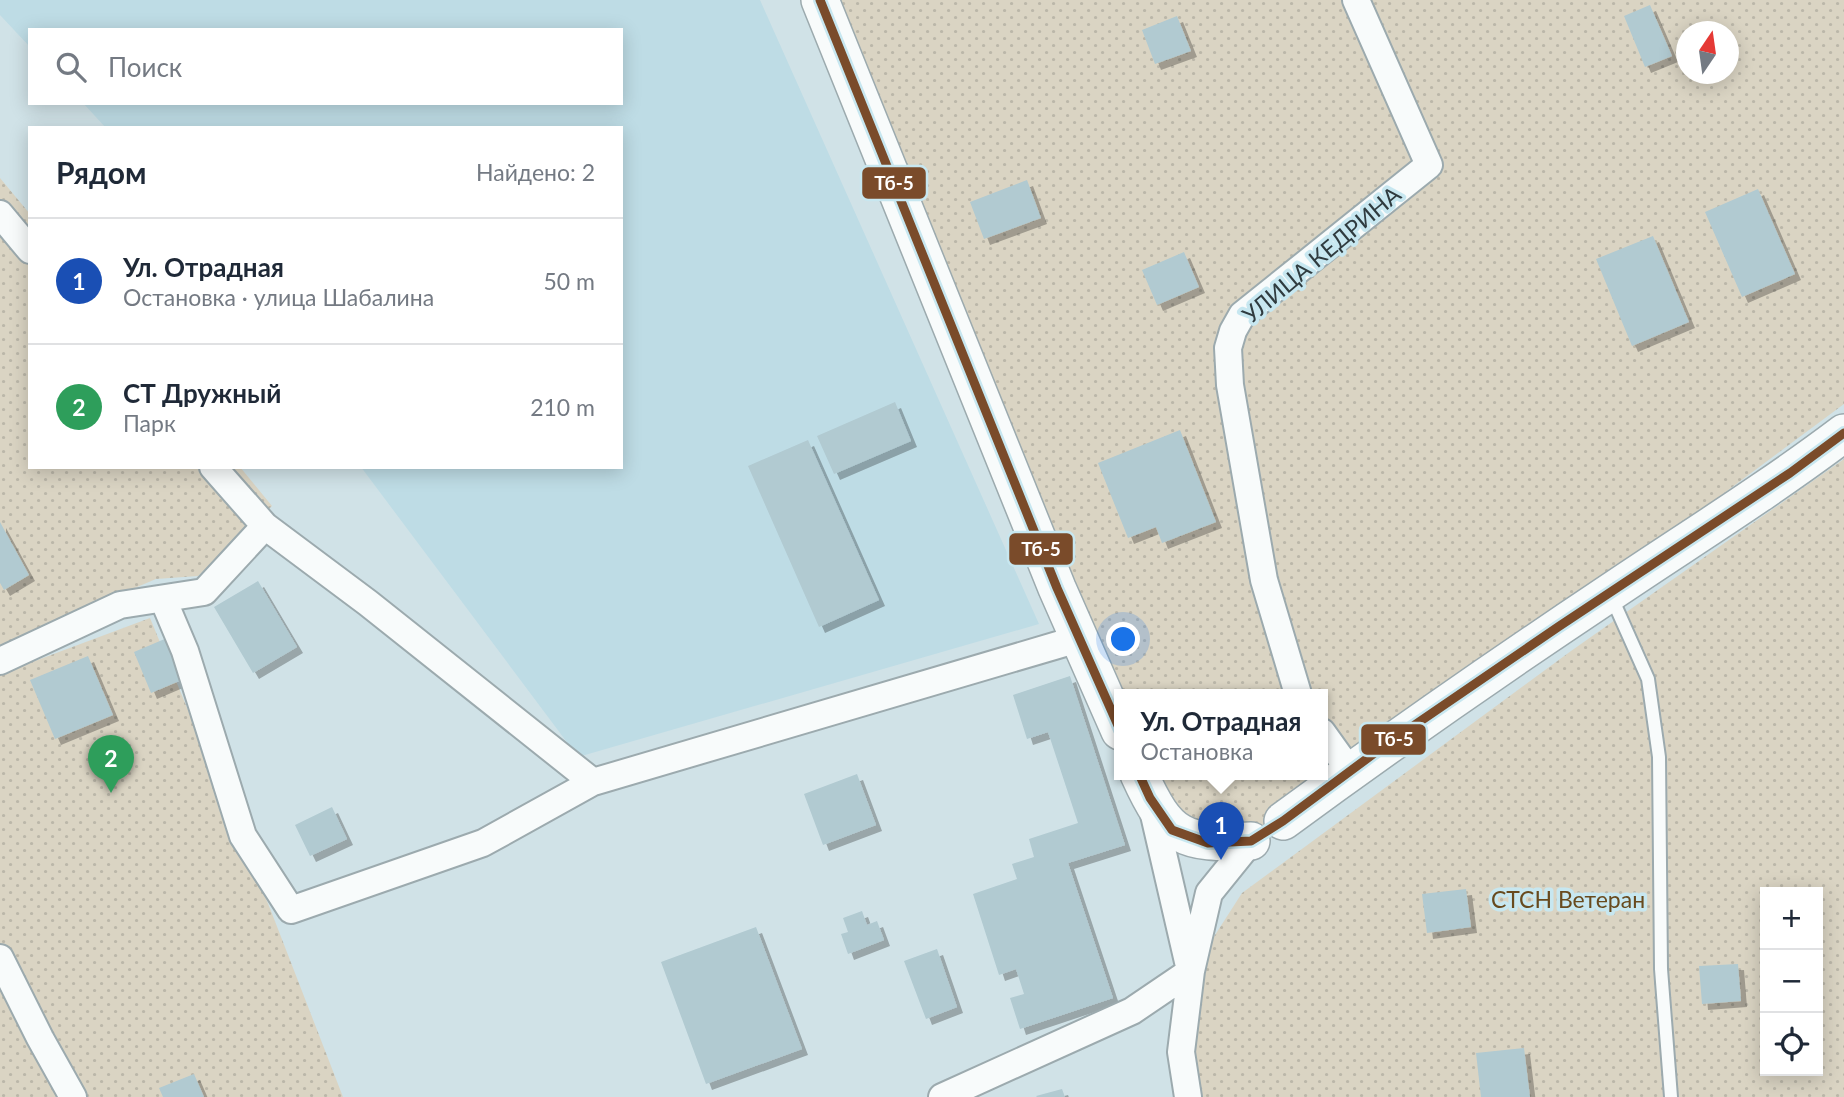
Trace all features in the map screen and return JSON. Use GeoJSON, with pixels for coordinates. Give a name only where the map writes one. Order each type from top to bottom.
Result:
{"type":"FeatureCollection","features":[{"type":"Feature","properties":{"kind":"main road"},"geometry":{"type":"LineString","coordinates":[[820,0],[1078,639],[1114,720]]}},
{"type":"Feature","properties":{"kind":"main road"},"geometry":{"type":"LineString","coordinates":[[1283,821],[1394,738],[1790,473],[1844,433]]}},
{"type":"Feature","properties":{"kind":"main road"},"geometry":{"type":"LineString","coordinates":[[1145,786],[1172,830],[1208,843],[1251,841]]}},
{"type":"Feature","properties":{"kind":"street","name":"УЛИЦА КЕДРИНА"},"geometry":{"type":"LineString","coordinates":[[1297,689],[1264,580],[1230,385],[1228,348],[1242,315],[1429,165],[1356,0]]}},
{"type":"Feature","properties":{"kind":"street"},"geometry":{"type":"LineString","coordinates":[[0,214],[28,248]]}},
{"type":"Feature","properties":{"kind":"street"},"geometry":{"type":"LineString","coordinates":[[215,469],[265,526],[368,603],[593,782]]}},
{"type":"Feature","properties":{"kind":"street"},"geometry":{"type":"LineString","coordinates":[[0,662],[120,605],[204,592],[265,526]]}},
{"type":"Feature","properties":{"kind":"street"},"geometry":{"type":"LineString","coordinates":[[163,599],[185,651],[243,836],[291,910],[483,843],[593,782],[1078,639]]}},
{"type":"Feature","properties":{"kind":"street"},"geometry":{"type":"LineString","coordinates":[[1328,740],[1350,771]]}},
{"type":"Feature","properties":{"kind":"street"},"geometry":{"type":"LineString","coordinates":[[1145,786],[1191,971]]}},
{"type":"Feature","properties":{"kind":"street"},"geometry":{"type":"LineString","coordinates":[[1188,1097],[1181,1052],[1191,971],[1209,893],[1251,841]]}},
{"type":"Feature","properties":{"kind":"street"},"geometry":{"type":"LineString","coordinates":[[0,958],[73,1097]]}},
{"type":"Feature","properties":{"kind":"street"},"geometry":{"type":"LineString","coordinates":[[942,1097],[1132,1011],[1191,971]]}},
{"type":"Feature","properties":{"kind":"lane"},"geometry":{"type":"LineString","coordinates":[[1609,593],[1648,679],[1659,757],[1661,970],[1671,1097]]}},
{"type":"Feature","properties":{"kind":"shaded area"},"geometry":{"type":"Polygon","coordinates":[[[0,0],[760,0],[1039,624],[578,757],[362,469],[623,469],[623,126],[104,126],[85,105],[623,105],[623,28],[28,28],[28,45],[0,15],[0,0]]]}},
{"type":"Feature","properties":{"kind":"green space"},"geometry":{"type":"Polygon","coordinates":[[[820,0],[1844,0],[1844,404],[1283,821],[1208,843],[1146,780],[1328,780],[1328,689],[1118,689],[820,0]]]}},
{"type":"Feature","properties":{"kind":"green space"},"geometry":{"type":"Polygon","coordinates":[[[0,178],[28,212],[28,469],[242,469],[272,506],[198,576],[156,579],[0,645],[0,178]]]}},
{"type":"Feature","properties":{"kind":"green space","name":"СТСН Ветеран"},"geometry":{"type":"Polygon","coordinates":[[[1844,459],[1844,1097],[1192,1097],[1188,977],[1242,893],[1571,651],[1844,459]]]}},
{"type":"Feature","properties":{"kind":"green space"},"geometry":{"type":"Polygon","coordinates":[[[150,618],[271,911],[343,1097],[0,1097],[0,674],[150,618]]]}},
{"type":"Feature","properties":{"kind":"building"},"geometry":{"type":"Polygon","coordinates":[[[1650,5],[1672,56],[1645,67],[1624,16],[1650,5]]]}},
{"type":"Feature","properties":{"kind":"building"},"geometry":{"type":"Polygon","coordinates":[[[1177,16],[1191,51],[1155,64],[1142,30],[1177,16]]]}},
{"type":"Feature","properties":{"kind":"building"},"geometry":{"type":"Polygon","coordinates":[[[1027,180],[1041,218],[984,239],[970,202],[1027,180]]]}},
{"type":"Feature","properties":{"kind":"building"},"geometry":{"type":"Polygon","coordinates":[[[1758,189],[1795,274],[1742,297],[1705,212],[1758,189]]]}},
{"type":"Feature","properties":{"kind":"building"},"geometry":{"type":"Polygon","coordinates":[[[1653,236],[1689,322],[1632,346],[1596,259],[1653,236]]]}},
{"type":"Feature","properties":{"kind":"building"},"geometry":{"type":"Polygon","coordinates":[[[1184,252],[1199,287],[1157,305],[1142,270],[1184,252]]]}},
{"type":"Feature","properties":{"kind":"building"},"geometry":{"type":"Polygon","coordinates":[[[895,402],[911,441],[834,474],[817,436],[895,402]]]}},
{"type":"Feature","properties":{"kind":"building"},"geometry":{"type":"Polygon","coordinates":[[[1180,430],[1216,522],[1162,543],[1156,527],[1128,538],[1098,463],[1180,430]]]}},
{"type":"Feature","properties":{"kind":"building"},"geometry":{"type":"Polygon","coordinates":[[[808,440],[879,600],[819,627],[748,466],[808,440]]]}},
{"type":"Feature","properties":{"kind":"building"},"geometry":{"type":"Polygon","coordinates":[[[0,522],[29,575],[4,590],[0,583],[0,522]]]}},
{"type":"Feature","properties":{"kind":"building"},"geometry":{"type":"Polygon","coordinates":[[[258,581],[297,647],[253,673],[214,607],[258,581]]]}},
{"type":"Feature","properties":{"kind":"building"},"geometry":{"type":"Polygon","coordinates":[[[167,638],[184,679],[151,693],[134,652],[167,638]]]}},
{"type":"Feature","properties":{"kind":"building"},"geometry":{"type":"Polygon","coordinates":[[[88,656],[113,715],[55,739],[30,680],[88,656]]]}},
{"type":"Feature","properties":{"kind":"building"},"geometry":{"type":"Polygon","coordinates":[[[1070,676],[1125,845],[1068,863],[1113,998],[1020,1029],[1010,998],[1024,994],[1016,969],[999,975],[973,894],[1017,879],[1012,864],[1034,857],[1029,839],[1078,823],[1048,732],[1027,739],[1013,695],[1070,676]]]}},
{"type":"Feature","properties":{"kind":"building"},"geometry":{"type":"Polygon","coordinates":[[[857,774],[876,825],[823,845],[804,794],[857,774]]]}},
{"type":"Feature","properties":{"kind":"building"},"geometry":{"type":"Polygon","coordinates":[[[332,807],[347,839],[310,856],[295,825],[332,807]]]}},
{"type":"Feature","properties":{"kind":"building"},"geometry":{"type":"Polygon","coordinates":[[[1466,889],[1471,927],[1427,933],[1422,894],[1466,889]]]}},
{"type":"Feature","properties":{"kind":"building"},"geometry":{"type":"Polygon","coordinates":[[[862,911],[867,925],[877,921],[884,940],[848,954],[841,934],[848,932],[843,918],[862,911]]]}},
{"type":"Feature","properties":{"kind":"building"},"geometry":{"type":"Polygon","coordinates":[[[756,927],[802,1049],[706,1084],[661,962],[756,927]]]}},
{"type":"Feature","properties":{"kind":"building"},"geometry":{"type":"Polygon","coordinates":[[[937,949],[957,1007],[926,1019],[904,961],[937,949]]]}},
{"type":"Feature","properties":{"kind":"building"},"geometry":{"type":"Polygon","coordinates":[[[1738,964],[1741,1001],[1702,1004],[1699,966],[1738,964]]]}},
{"type":"Feature","properties":{"kind":"building"},"geometry":{"type":"Polygon","coordinates":[[[1524,1048],[1530,1097],[1481,1097],[1476,1053],[1524,1048]]]}},
{"type":"Feature","properties":{"kind":"building"},"geometry":{"type":"Polygon","coordinates":[[[194,1074],[204,1097],[163,1097],[159,1088],[194,1074]]]}},
{"type":"Feature","properties":{"kind":"building"},"geometry":{"type":"Polygon","coordinates":[[[1062,1089],[1065,1097],[1036,1096],[1062,1089]]]}},
{"type":"Feature","properties":{"kind":"transit line","name":"Тб-5"},"geometry":{"type":"LineString","coordinates":[[820,0],[1057,588],[1114,716]]}},
{"type":"Feature","properties":{"kind":"transit line","name":"Тб-5"},"geometry":{"type":"LineString","coordinates":[[1142,780],[1150,798],[1172,830],[1208,843],[1251,841],[1283,821],[1384,746],[1790,473],[1844,433]]}},
{"type":"Feature","properties":{"kind":"place","name":"СТ Дружный"},"geometry":{"type":"Point","coordinates":[111,793]}},
{"type":"Feature","properties":{"kind":"place","name":"Ул. Отрадная"},"geometry":{"type":"Point","coordinates":[1221,860]}}]}
